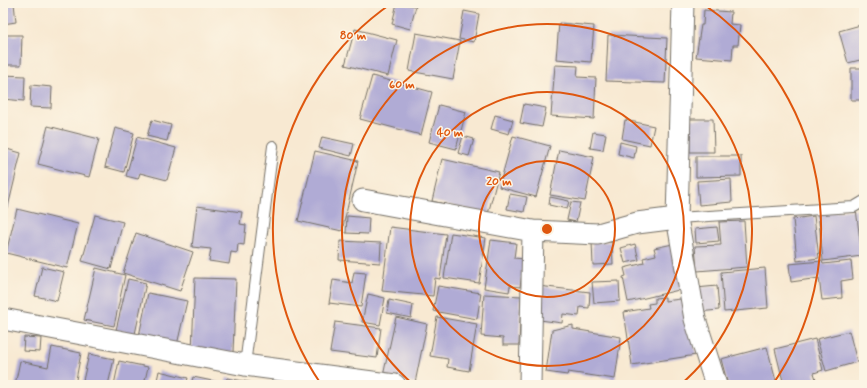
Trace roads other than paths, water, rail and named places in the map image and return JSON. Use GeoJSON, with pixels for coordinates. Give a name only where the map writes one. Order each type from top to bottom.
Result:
{"type":"FeatureCollection","features":[{"type":"Feature","properties":{"kind":"street"},"geometry":{"type":"LineString","coordinates":[[684,3],[677,218],[695,319],[716,385]]}},
{"type":"Feature","properties":{"kind":"street"},"geometry":{"type":"LineString","coordinates":[[363,200],[533,231],[598,234],[637,223],[677,218]]}},
{"type":"Feature","properties":{"kind":"street"},"geometry":{"type":"LineString","coordinates":[[530,385],[533,231]]}},
{"type":"Feature","properties":{"kind":"street"},"geometry":{"type":"LineString","coordinates":[[3,318],[245,365],[395,385]]}},
{"type":"Feature","properties":{"kind":"lane"},"geometry":{"type":"LineString","coordinates":[[245,365],[273,146]]}},
{"type":"Feature","properties":{"kind":"lane"},"geometry":{"type":"LineString","coordinates":[[677,218],[854,207],[864,201]]}}]}
